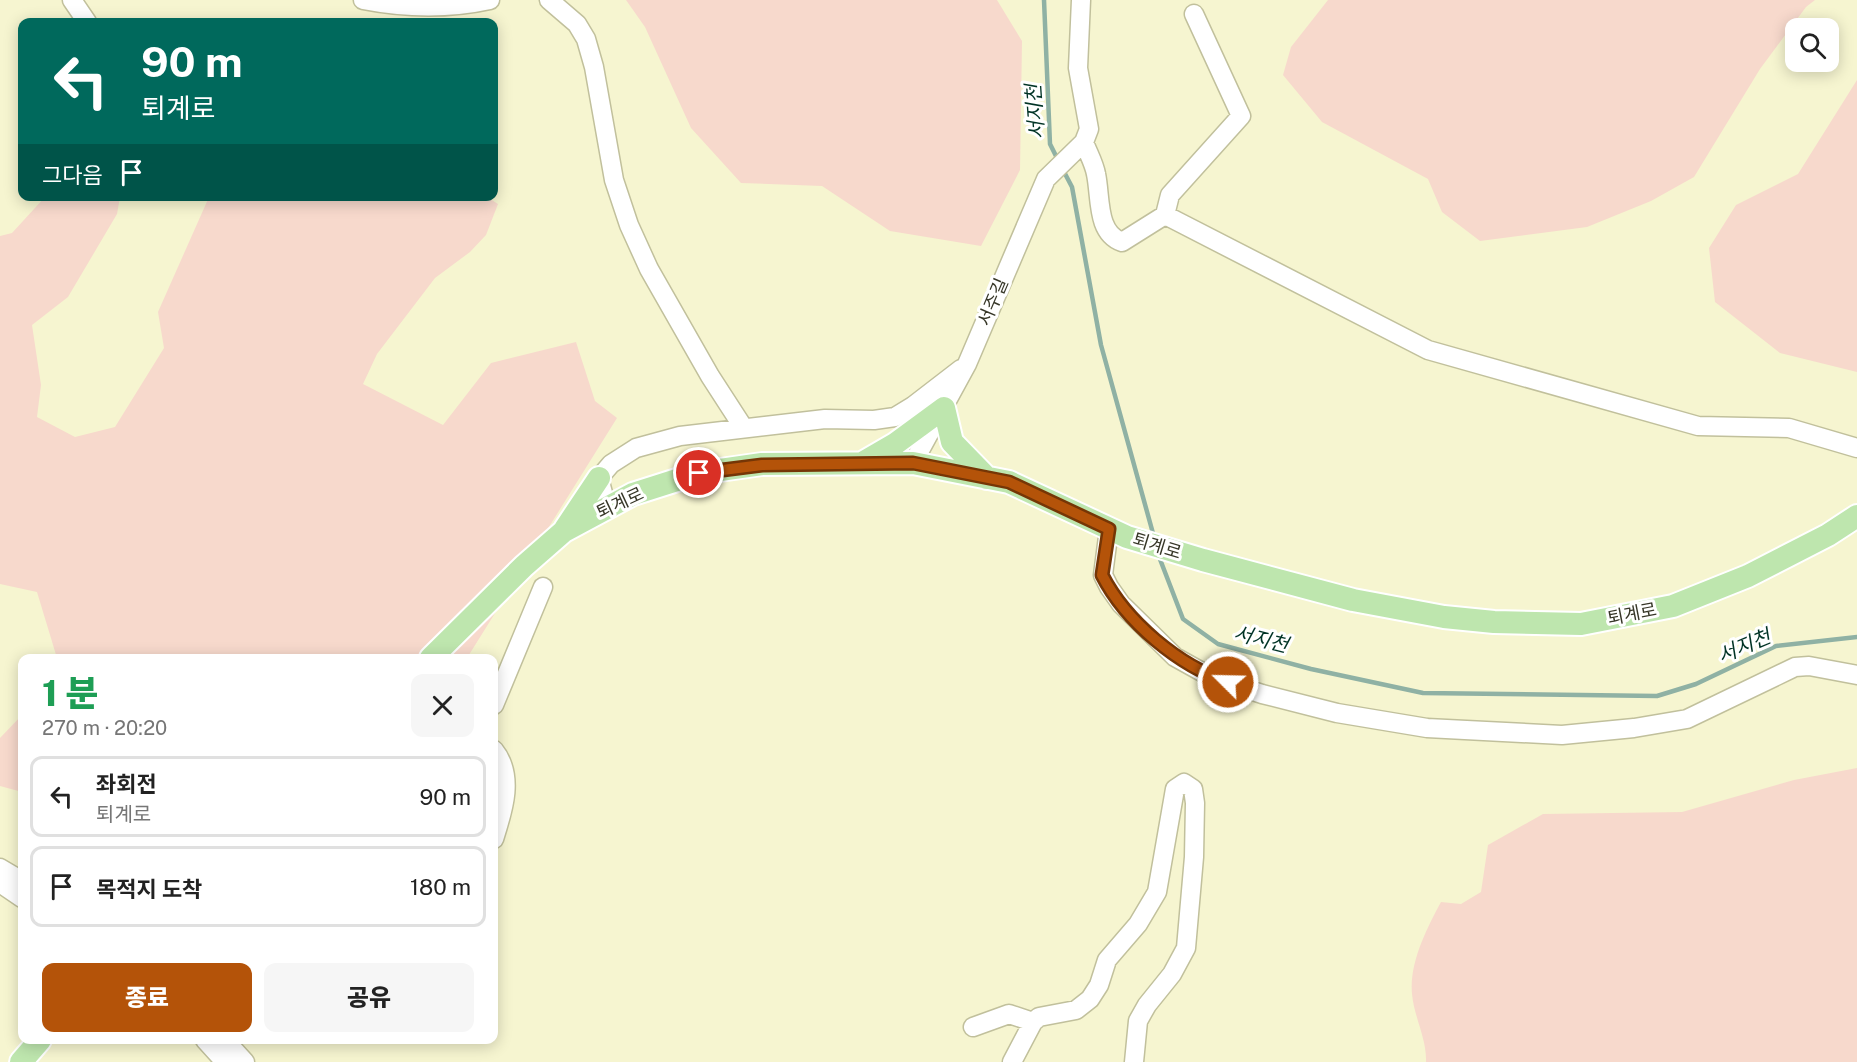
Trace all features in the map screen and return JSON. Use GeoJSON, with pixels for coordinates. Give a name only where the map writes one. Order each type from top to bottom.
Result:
{"type":"FeatureCollection","features":[{"type":"Feature","properties":{"kind":"main road"},"geometry":{"type":"LineString","coordinates":[[861,464],[895,444],[944,408],[952,441],[987,478]]}},
{"type":"Feature","properties":{"kind":"main road","name":"퇴계로"},"geometry":{"type":"LineString","coordinates":[[435,654],[524,566],[564,531],[633,494],[699,473],[762,465],[913,463],[1009,482],[1118,533],[1203,560],[1353,600],[1444,617],[1494,622],[1581,624],[1673,606],[1748,576],[1828,535],[1857,516]]}},
{"type":"Feature","properties":{"kind":"main road"},"geometry":{"type":"LineString","coordinates":[[564,531],[599,478]]}},
{"type":"Feature","properties":{"kind":"main road"},"geometry":{"type":"LineString","coordinates":[[21,1062],[37,1044]]}},
{"type":"Feature","properties":{"kind":"street"},"geometry":{"type":"LineString","coordinates":[[72,0],[84,18]]}},
{"type":"Feature","properties":{"kind":"street"},"geometry":{"type":"LineString","coordinates":[[363,0],[379,3],[460,6],[490,0]]}},
{"type":"Feature","properties":{"kind":"street"},"geometry":{"type":"LineString","coordinates":[[549,0],[577,24],[586,39],[594,67],[614,180],[629,225],[649,270],[710,376],[743,427]]}},
{"type":"Feature","properties":{"kind":"street"},"geometry":{"type":"LineString","coordinates":[[1081,0],[1078,68],[1089,129],[1081,145],[1096,173],[1104,226],[1112,239],[1122,242],[1165,215],[1170,195],[1241,116],[1194,14]]}},
{"type":"Feature","properties":{"kind":"street","name":"서주길"},"geometry":{"type":"LineString","coordinates":[[913,463],[967,364],[1046,179],[1081,145]]}},
{"type":"Feature","properties":{"kind":"street"},"geometry":{"type":"LineString","coordinates":[[1165,215],[1428,350],[1698,426],[1790,428],[1857,448]]}},
{"type":"Feature","properties":{"kind":"street"},"geometry":{"type":"LineString","coordinates":[[607,508],[599,478],[611,464],[636,448],[680,436],[743,427],[825,419],[874,420],[895,417],[913,406],[967,364]]}},
{"type":"Feature","properties":{"kind":"street"},"geometry":{"type":"LineString","coordinates":[[1118,533],[1102,575],[1121,604],[1175,657],[1211,677],[1262,694],[1336,713],[1427,728],[1562,735],[1634,728],[1688,719],[1795,668],[1809,666],[1857,675]]}},
{"type":"Feature","properties":{"kind":"street"},"geometry":{"type":"LineString","coordinates":[[498,695],[543,586]]}},
{"type":"Feature","properties":{"kind":"street"},"geometry":{"type":"LineString","coordinates":[[498,757],[506,781],[504,809],[498,827]]}},
{"type":"Feature","properties":{"kind":"street"},"geometry":{"type":"LineString","coordinates":[[1012,1062],[1033,1022],[1039,1017],[1076,1010],[1090,999],[1099,985],[1107,960],[1138,924],[1157,892],[1175,789],[1184,783],[1193,789],[1195,803],[1194,857],[1186,948],[1172,974],[1147,1005],[1138,1022],[1134,1043],[1134,1062]]}},
{"type":"Feature","properties":{"kind":"street"},"geometry":{"type":"LineString","coordinates":[[0,868],[18,879]]}},
{"type":"Feature","properties":{"kind":"street"},"geometry":{"type":"LineString","coordinates":[[0,883],[18,895]]}},
{"type":"Feature","properties":{"kind":"street"},"geometry":{"type":"LineString","coordinates":[[973,1027],[1009,1014],[1033,1022]]}},
{"type":"Feature","properties":{"kind":"street"},"geometry":{"type":"LineString","coordinates":[[209,1044],[225,1062]]}},
{"type":"Feature","properties":{"kind":"street"},"geometry":{"type":"LineString","coordinates":[[229,1044],[245,1062]]}},
{"type":"Feature","properties":{"kind":"shaded area"},"geometry":{"type":"Polygon","coordinates":[[[626,0],[997,0],[1022,41],[1020,170],[981,246],[890,231],[822,186],[741,183],[691,128],[645,27],[626,0]]]}},
{"type":"Feature","properties":{"kind":"shaded area"},"geometry":{"type":"Polygon","coordinates":[[[1328,0],[1815,0],[1798,18],[1785,18],[1785,35],[1760,69],[1694,177],[1651,201],[1587,227],[1480,241],[1442,212],[1428,179],[1322,122],[1283,75],[1291,47],[1328,0]]]}},
{"type":"Feature","properties":{"kind":"shaded area"},"geometry":{"type":"Polygon","coordinates":[[[1857,80],[1857,372],[1780,353],[1715,302],[1709,248],[1736,205],[1798,174],[1857,80]]]}},
{"type":"Feature","properties":{"kind":"shaded area"},"geometry":{"type":"Polygon","coordinates":[[[41,201],[119,201],[117,214],[68,297],[32,325],[41,385],[37,417],[75,437],[115,427],[164,348],[158,312],[207,201],[493,201],[498,204],[486,235],[470,252],[435,278],[377,354],[363,384],[443,425],[491,363],[576,342],[595,401],[617,418],[470,654],[56,654],[37,592],[0,584],[0,236],[12,233],[41,201]]]}},
{"type":"Feature","properties":{"kind":"shaded area"},"geometry":{"type":"Polygon","coordinates":[[[18,719],[18,791],[0,786],[0,738],[18,719]]]}},
{"type":"Feature","properties":{"kind":"shaded area"},"geometry":{"type":"Polygon","coordinates":[[[1857,768],[1857,1062],[1426,1062],[1425,1045],[1412,994],[1416,958],[1441,902],[1461,904],[1481,892],[1488,845],[1543,814],[1682,812],[1794,780],[1857,768]]]}},
{"type":"Feature","properties":{"kind":"waterway","name":"서지천"},"geometry":{"type":"LineString","coordinates":[[1044,0],[1050,144],[1058,160]]}},
{"type":"Feature","properties":{"kind":"waterway","name":"서지천"},"geometry":{"type":"LineString","coordinates":[[1062,168],[1072,187],[1101,345],[1154,537]]}},
{"type":"Feature","properties":{"kind":"waterway","name":"서지천"},"geometry":{"type":"LineString","coordinates":[[1158,554],[1183,619],[1218,644],[1311,669],[1423,693],[1657,696],[1696,684],[1776,646],[1857,637]]}},
{"type":"Feature","properties":{"kind":"route"},"geometry":{"type":"LineString","coordinates":[[699,473],[762,465],[913,463],[1009,482],[1109,529],[1102,575],[1121,604],[1175,657],[1211,677],[1228,682]]}}]}
